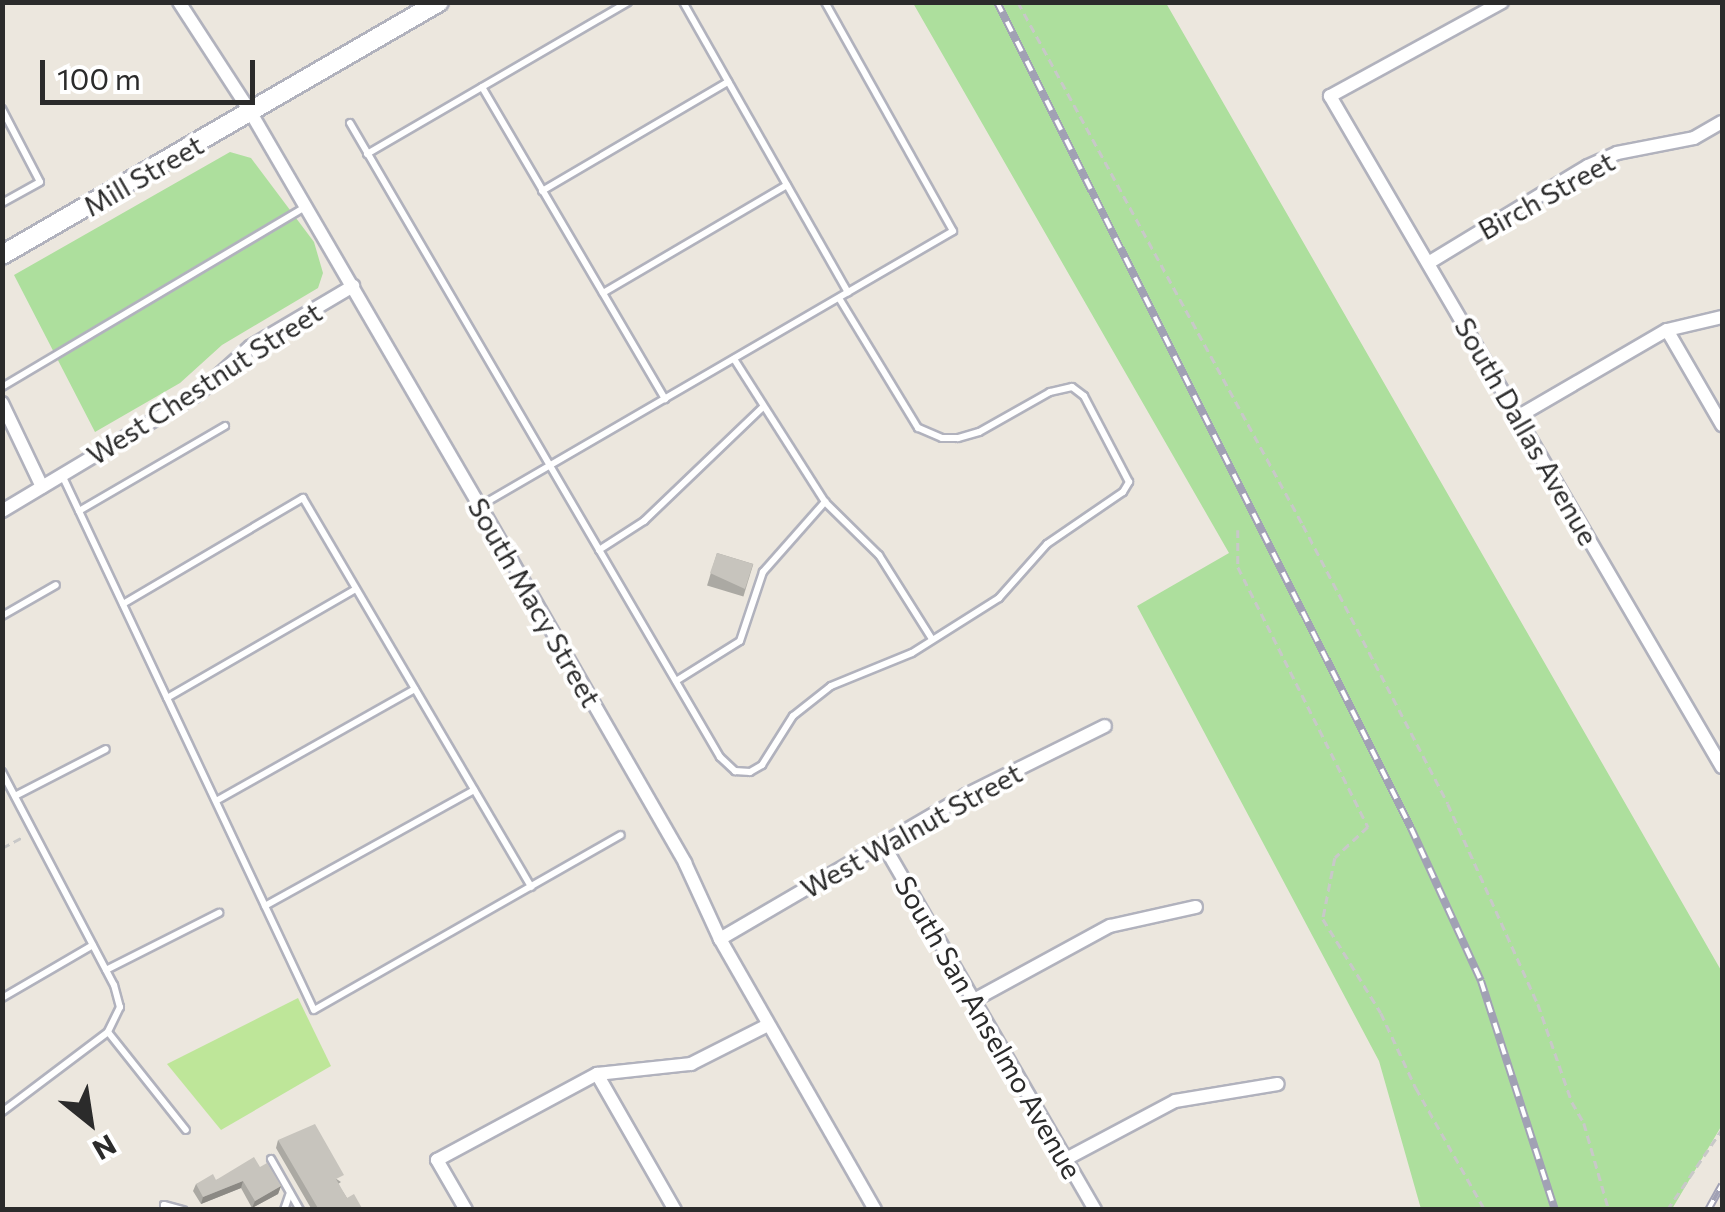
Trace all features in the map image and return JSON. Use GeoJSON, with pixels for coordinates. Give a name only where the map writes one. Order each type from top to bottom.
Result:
{"type":"FeatureCollection","features":[{"type":"Feature","properties":{"kind":"main road","name":"Mill Street"},"geometry":{"type":"LineString","coordinates":[[2,254],[439,2]]}},
{"type":"Feature","properties":{"kind":"street","name":"South Macy Street"},"geometry":{"type":"LineString","coordinates":[[179,2],[251,113],[353,286],[686,863],[720,939],[876,1210]]}},
{"type":"Feature","properties":{"kind":"street","name":"South Dallas Avenue"},"geometry":{"type":"LineString","coordinates":[[1502,2],[1330,96],[1722,767]]}},
{"type":"Feature","properties":{"kind":"street","name":"Birch Street"},"geometry":{"type":"LineString","coordinates":[[1430,262],[1588,166],[1617,153],[1694,138],[1722,122]]}},
{"type":"Feature","properties":{"kind":"street","name":"West Chestnut Street"},"geometry":{"type":"LineString","coordinates":[[2,510],[199,393],[250,348],[353,286]]}},
{"type":"Feature","properties":{"kind":"street"},"geometry":{"type":"LineString","coordinates":[[1519,416],[1667,330],[1722,317]]}},
{"type":"Feature","properties":{"kind":"street"},"geometry":{"type":"LineString","coordinates":[[1667,330],[1722,425]]}},
{"type":"Feature","properties":{"kind":"street"},"geometry":{"type":"LineString","coordinates":[[2,403],[42,487]]}},
{"type":"Feature","properties":{"kind":"street","name":"West Walnut Street"},"geometry":{"type":"LineString","coordinates":[[720,939],[966,795],[1105,726]]}},
{"type":"Feature","properties":{"kind":"street","name":"South San Anselmo Avenue"},"geometry":{"type":"LineString","coordinates":[[883,844],[1095,1210]]}},
{"type":"Feature","properties":{"kind":"street"},"geometry":{"type":"LineString","coordinates":[[974,1000],[1110,926],[1196,906]]}},
{"type":"Feature","properties":{"kind":"street"},"geometry":{"type":"LineString","coordinates":[[466,1210],[437,1160],[597,1074],[691,1064],[768,1025]]}},
{"type":"Feature","properties":{"kind":"street"},"geometry":{"type":"LineString","coordinates":[[597,1074],[675,1210]]}},
{"type":"Feature","properties":{"kind":"street"},"geometry":{"type":"LineString","coordinates":[[1066,1159],[1175,1100],[1278,1084]]}},
{"type":"Feature","properties":{"kind":"lane"},"geometry":{"type":"LineString","coordinates":[[368,154],[628,2]]}},
{"type":"Feature","properties":{"kind":"lane"},"geometry":{"type":"LineString","coordinates":[[683,2],[848,292]]}},
{"type":"Feature","properties":{"kind":"lane"},"geometry":{"type":"LineString","coordinates":[[480,506],[953,231],[826,2]]}},
{"type":"Feature","properties":{"kind":"lane"},"geometry":{"type":"LineString","coordinates":[[542,191],[728,82]]}},
{"type":"Feature","properties":{"kind":"lane"},"geometry":{"type":"LineString","coordinates":[[482,87],[665,399]]}},
{"type":"Feature","properties":{"kind":"lane"},"geometry":{"type":"LineString","coordinates":[[2,109],[40,182],[2,204]]}},
{"type":"Feature","properties":{"kind":"lane"},"geometry":{"type":"LineString","coordinates":[[350,122],[720,757],[735,771],[750,772],[762,765],[793,716],[831,686],[912,652],[999,598],[1046,544],[1123,492],[1130,482],[1084,396],[1072,387],[1050,392],[979,432],[958,438],[942,438],[918,428],[840,298]]}},
{"type":"Feature","properties":{"kind":"lane"},"geometry":{"type":"LineString","coordinates":[[603,293],[787,185]]}},
{"type":"Feature","properties":{"kind":"lane"},"geometry":{"type":"LineString","coordinates":[[2,387],[306,207]]}},
{"type":"Feature","properties":{"kind":"lane"},"geometry":{"type":"LineString","coordinates":[[734,359],[825,502],[879,555],[932,639]]}},
{"type":"Feature","properties":{"kind":"lane"},"geometry":{"type":"LineString","coordinates":[[599,550],[644,521],[763,407]]}},
{"type":"Feature","properties":{"kind":"lane"},"geometry":{"type":"LineString","coordinates":[[78,511],[225,426]]}},
{"type":"Feature","properties":{"kind":"lane"},"geometry":{"type":"LineString","coordinates":[[62,475],[314,1010],[621,835]]}},
{"type":"Feature","properties":{"kind":"lane"},"geometry":{"type":"LineString","coordinates":[[123,604],[303,498],[530,887]]}},
{"type":"Feature","properties":{"kind":"lane"},"geometry":{"type":"LineString","coordinates":[[676,681],[740,641],[763,572],[825,502]]}},
{"type":"Feature","properties":{"kind":"lane"},"geometry":{"type":"LineString","coordinates":[[2,616],[56,585]]}},
{"type":"Feature","properties":{"kind":"lane"},"geometry":{"type":"LineString","coordinates":[[167,698],[356,589]]}},
{"type":"Feature","properties":{"kind":"lane"},"geometry":{"type":"LineString","coordinates":[[216,800],[414,689]]}},
{"type":"Feature","properties":{"kind":"lane"},"geometry":{"type":"LineString","coordinates":[[15,796],[106,749]]}},
{"type":"Feature","properties":{"kind":"lane"},"geometry":{"type":"LineString","coordinates":[[2,772],[106,970],[120,1007],[108,1032],[2,1112]]}},
{"type":"Feature","properties":{"kind":"lane"},"geometry":{"type":"LineString","coordinates":[[265,906],[474,790]]}},
{"type":"Feature","properties":{"kind":"lane"},"geometry":{"type":"LineString","coordinates":[[106,970],[219,914]]}},
{"type":"Feature","properties":{"kind":"lane"},"geometry":{"type":"LineString","coordinates":[[2,998],[93,946]]}},
{"type":"Feature","properties":{"kind":"lane"},"geometry":{"type":"LineString","coordinates":[[108,1032],[186,1130]]}},
{"type":"Feature","properties":{"kind":"lane"},"geometry":{"type":"LineString","coordinates":[[271,1160],[300,1210]]}},
{"type":"Feature","properties":{"kind":"lane"},"geometry":{"type":"LineString","coordinates":[[284,1210],[290,1192]]}},
{"type":"Feature","properties":{"kind":"lane"},"geometry":{"type":"LineString","coordinates":[[164,1210],[164,1205],[183,1210]]}},
{"type":"Feature","properties":{"kind":"path"},"geometry":{"type":"LineString","coordinates":[[1018,2],[1304,525],[1448,804],[1538,1004],[1572,1102],[1584,1123],[1609,1210]]}},
{"type":"Feature","properties":{"kind":"path"},"geometry":{"type":"LineString","coordinates":[[1238,530],[1238,567],[1368,827],[1334,858],[1323,919],[1381,1013],[1416,1088],[1485,1210]]}},
{"type":"Feature","properties":{"kind":"path"},"geometry":{"type":"LineString","coordinates":[[2,848],[33,831]]}},
{"type":"Feature","properties":{"kind":"path"},"geometry":{"type":"LineString","coordinates":[[1668,1210],[1722,1129]]}},
{"type":"Feature","properties":{"kind":"green space"},"geometry":{"type":"Polygon","coordinates":[[[913,3],[1166,3],[1722,972],[1722,1125],[1672,1209],[1421,1209],[1379,1061],[1137,606],[1229,553],[913,3]]]}},
{"type":"Feature","properties":{"kind":"green space"},"geometry":{"type":"Polygon","coordinates":[[[230,152],[251,158],[314,242],[323,273],[318,288],[222,345],[180,383],[95,432],[14,275],[230,152]]]}},
{"type":"Feature","properties":{"kind":"green space"},"geometry":{"type":"Polygon","coordinates":[[[298,998],[331,1066],[221,1130],[167,1064],[298,998]]]}},
{"type":"Feature","properties":{"kind":"building"},"geometry":{"type":"Polygon","coordinates":[[[717,553],[753,564],[745,589],[710,573],[717,553]]]}},
{"type":"Feature","properties":{"kind":"building"},"geometry":{"type":"Polygon","coordinates":[[[315,1124],[344,1175],[336,1179],[347,1198],[354,1194],[363,1210],[319,1210],[278,1140],[315,1124]]]}},
{"type":"Feature","properties":{"kind":"building"},"geometry":{"type":"Polygon","coordinates":[[[254,1157],[260,1167],[267,1163],[281,1186],[255,1201],[243,1181],[203,1197],[196,1184],[213,1174],[216,1180],[254,1157]]]}},
{"type":"Feature","properties":{"kind":"railway"},"geometry":{"type":"LineString","coordinates":[[997,2],[1411,828],[1481,981],[1555,1210]]}},
{"type":"Feature","properties":{"kind":"railway"},"geometry":{"type":"LineString","coordinates":[[1708,1210],[1722,1185]]}}]}
